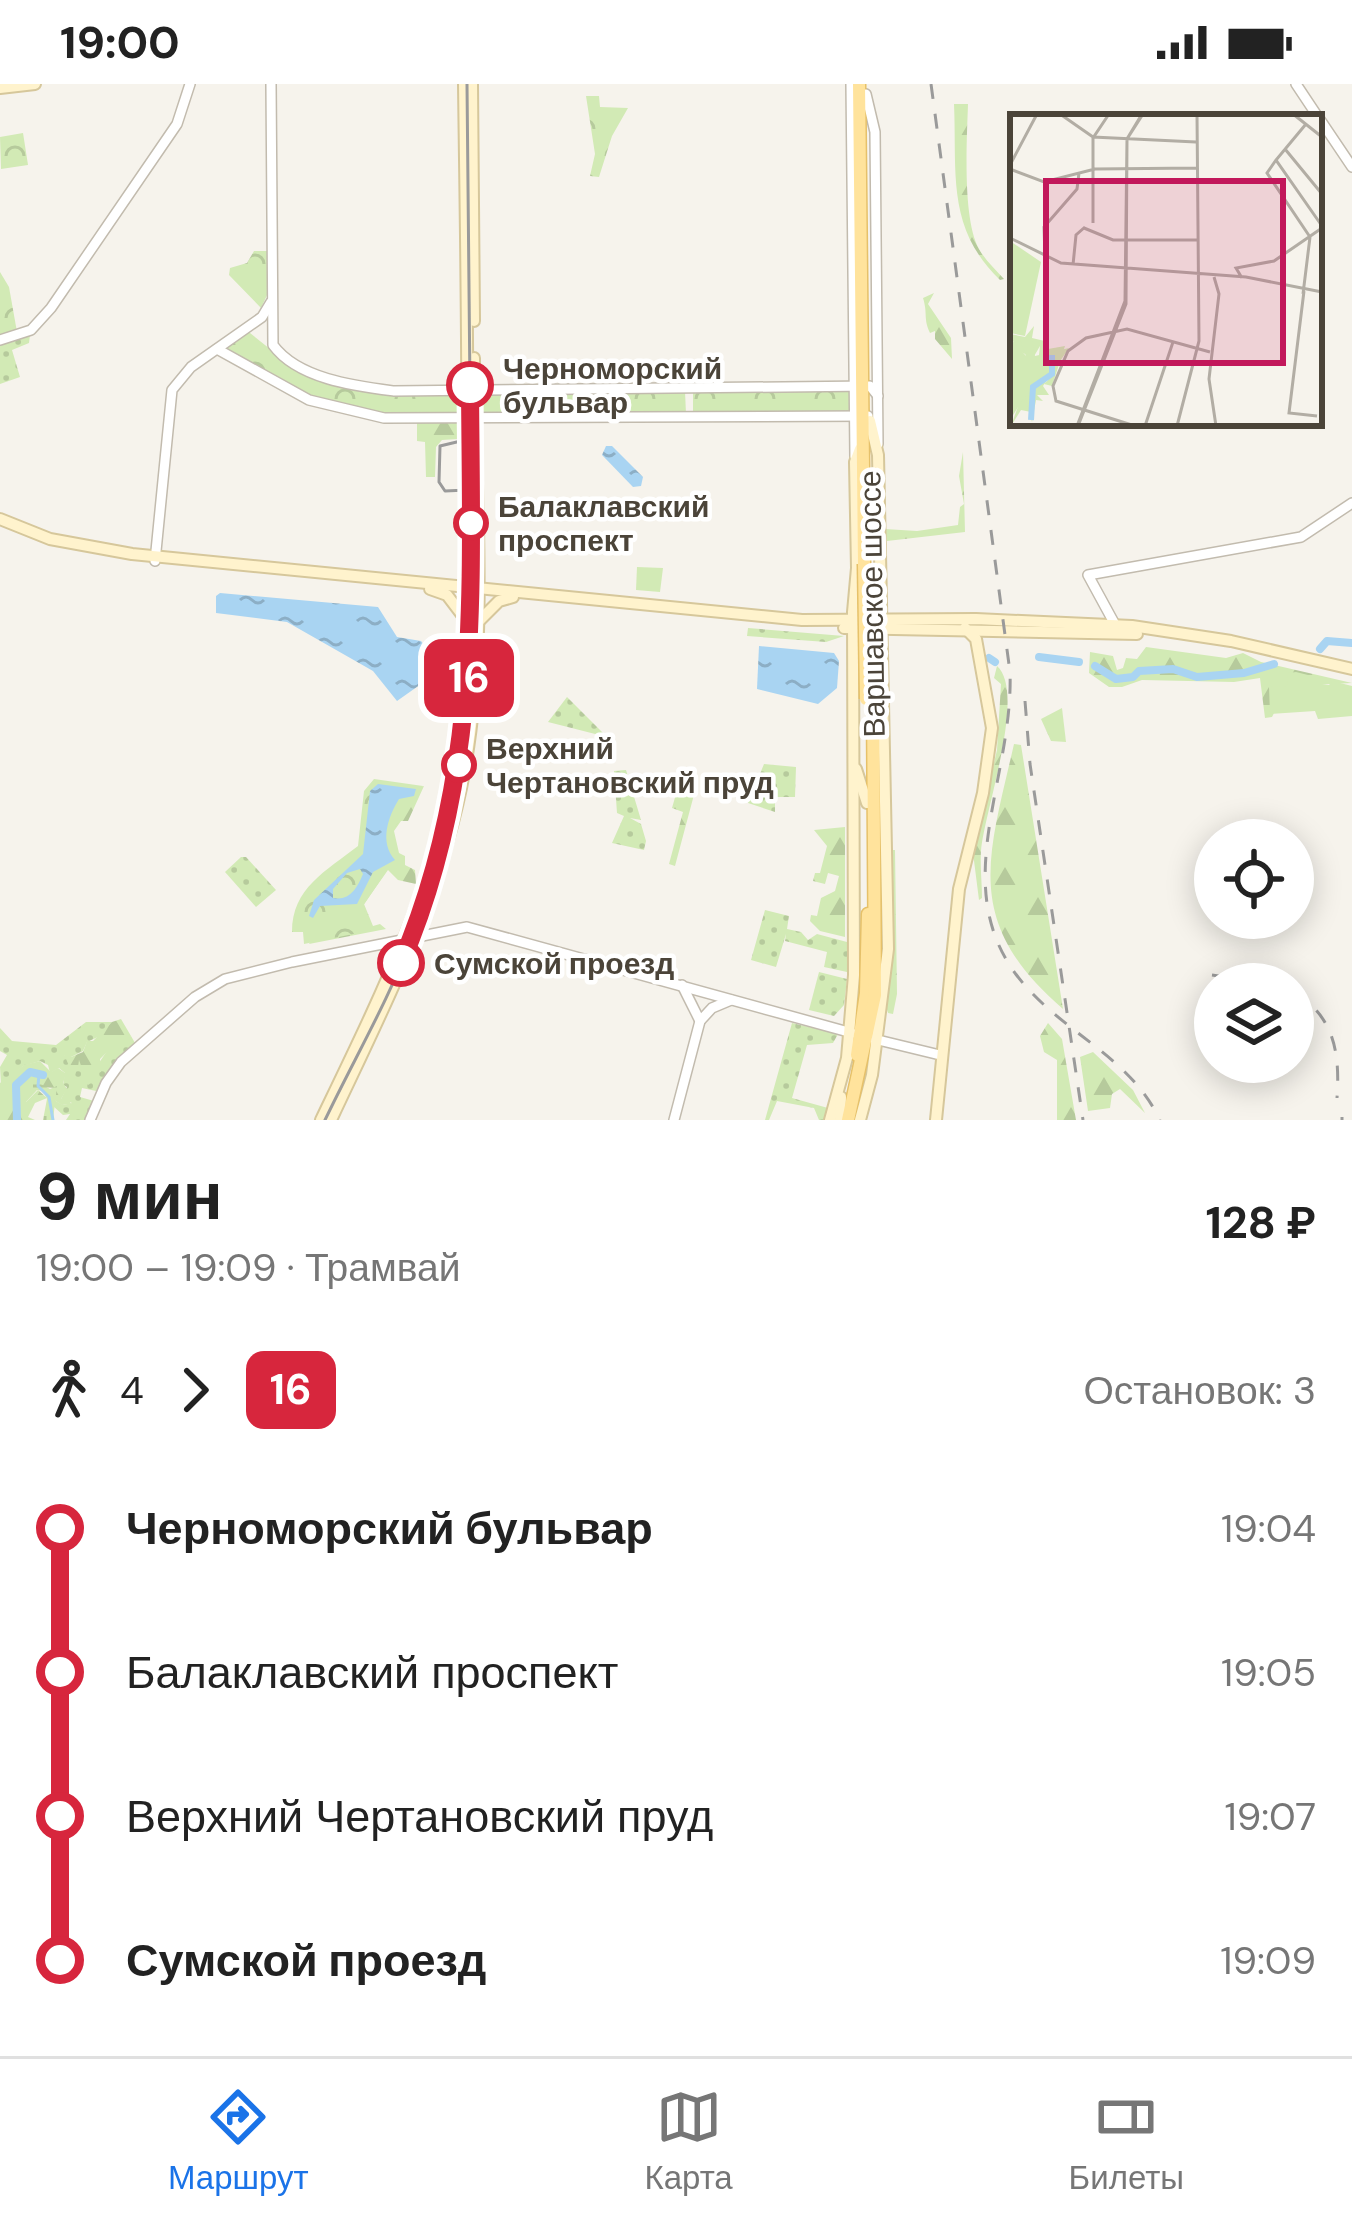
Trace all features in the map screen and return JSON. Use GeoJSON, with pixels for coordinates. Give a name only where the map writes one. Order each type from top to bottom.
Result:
{"type":"FeatureCollection","features":[{"type":"Feature","properties":{"kind":"main road"},"geometry":{"type":"LineString","coordinates":[[0,88],[35,84]]}},
{"type":"Feature","properties":{"kind":"main road"},"geometry":{"type":"LineString","coordinates":[[321,1120],[426,910],[464,768],[472,590],[468,84]]}},
{"type":"Feature","properties":{"kind":"main road","name":"Варшавское шоссе"},"geometry":{"type":"LineString","coordinates":[[860,86],[864,568]]}},
{"type":"Feature","properties":{"kind":"main road"},"geometry":{"type":"LineString","coordinates":[[830,1120],[843,1076],[863,1036],[888,949],[878,455],[865,418]]}},
{"type":"Feature","properties":{"kind":"main road","name":"Варшавское шоссе"},"geometry":{"type":"LineString","coordinates":[[843,1120],[877,954],[864,568],[865,418]]}},
{"type":"Feature","properties":{"kind":"main road"},"geometry":{"type":"LineString","coordinates":[[860,1120],[872,1075],[854,975],[853,624],[864,568],[855,462],[862,436]]}},
{"type":"Feature","properties":{"kind":"main road"},"geometry":{"type":"LineString","coordinates":[[0,522],[89,551],[513,594],[853,624],[1085,623],[1352,673]]}},
{"type":"Feature","properties":{"kind":"main road"},"geometry":{"type":"LineString","coordinates":[[428,586],[472,561]]}},
{"type":"Feature","properties":{"kind":"main road"},"geometry":{"type":"LineString","coordinates":[[472,561],[494,585],[513,594]]}},
{"type":"Feature","properties":{"kind":"main road"},"geometry":{"type":"LineString","coordinates":[[331,1120],[412,937],[455,767],[471,625],[447,595],[428,586]]}},
{"type":"Feature","properties":{"kind":"main road"},"geometry":{"type":"LineString","coordinates":[[471,625],[513,594]]}},
{"type":"Feature","properties":{"kind":"main road"},"geometry":{"type":"LineString","coordinates":[[907,623],[998,630],[1122,628]]}},
{"type":"Feature","properties":{"kind":"main road"},"geometry":{"type":"LineString","coordinates":[[936,1120],[959,889],[990,745],[991,711],[974,633],[962,628]]}},
{"type":"Feature","properties":{"kind":"main road"},"geometry":{"type":"LineString","coordinates":[[978,651],[982,636],[998,630]]}},
{"type":"Feature","properties":{"kind":"main road"},"geometry":{"type":"LineString","coordinates":[[874,772],[884,671]]}},
{"type":"Feature","properties":{"kind":"main road","name":"Варшавское шоссе"},"geometry":{"type":"LineString","coordinates":[[863,1036],[870,699]]}},
{"type":"Feature","properties":{"kind":"main road"},"geometry":{"type":"LineString","coordinates":[[853,754],[867,803]]}},
{"type":"Feature","properties":{"kind":"main road"},"geometry":{"type":"LineString","coordinates":[[854,975],[868,943]]}},
{"type":"Feature","properties":{"kind":"main road"},"geometry":{"type":"LineString","coordinates":[[843,1076],[843,1120]]}},
{"type":"Feature","properties":{"kind":"street"},"geometry":{"type":"LineString","coordinates":[[0,340],[31,330],[51,308],[177,124],[190,84]]}},
{"type":"Feature","properties":{"kind":"street"},"geometry":{"type":"LineString","coordinates":[[271,84],[274,298],[269,318],[276,351],[332,380],[394,391],[866,388]]}},
{"type":"Feature","properties":{"kind":"street"},"geometry":{"type":"LineString","coordinates":[[1296,84],[1317,114]]}},
{"type":"Feature","properties":{"kind":"street"},"geometry":{"type":"LineString","coordinates":[[860,86],[852,113],[866,388],[878,455]]}},
{"type":"Feature","properties":{"kind":"street"},"geometry":{"type":"LineString","coordinates":[[1322,122],[1352,166]]}},
{"type":"Feature","properties":{"kind":"street"},"geometry":{"type":"LineString","coordinates":[[1337,145],[1352,135]]}},
{"type":"Feature","properties":{"kind":"street"},"geometry":{"type":"LineString","coordinates":[[155,559],[172,391],[191,367],[269,318]]}},
{"type":"Feature","properties":{"kind":"street"},"geometry":{"type":"LineString","coordinates":[[217,349],[300,396],[344,412],[385,418],[865,418],[855,462]]}},
{"type":"Feature","properties":{"kind":"street"},"geometry":{"type":"LineString","coordinates":[[1092,575],[1301,537],[1352,503]]}},
{"type":"Feature","properties":{"kind":"street"},"geometry":{"type":"LineString","coordinates":[[864,568],[864,602],[875,602],[882,591]]}},
{"type":"Feature","properties":{"kind":"street"},"geometry":{"type":"LineString","coordinates":[[1092,575],[1102,604],[1122,628]]}},
{"type":"Feature","properties":{"kind":"street"},"geometry":{"type":"LineString","coordinates":[[1092,575],[1122,628]]}},
{"type":"Feature","properties":{"kind":"street"},"geometry":{"type":"LineString","coordinates":[[1085,623],[1098,617],[1102,604]]}},
{"type":"Feature","properties":{"kind":"street"},"geometry":{"type":"LineString","coordinates":[[854,666],[856,650],[868,644],[880,650],[884,671]]}},
{"type":"Feature","properties":{"kind":"street"},"geometry":{"type":"LineString","coordinates":[[426,910],[436,926],[457,929]]}},
{"type":"Feature","properties":{"kind":"street"},"geometry":{"type":"LineString","coordinates":[[90,1120],[121,1062],[217,983],[243,972],[457,929],[473,928],[682,985],[703,1009],[737,999],[940,1054]]}},
{"type":"Feature","properties":{"kind":"street"},"geometry":{"type":"LineString","coordinates":[[692,996],[717,1002]]}},
{"type":"Feature","properties":{"kind":"street"},"geometry":{"type":"LineString","coordinates":[[692,996],[700,1021]]}},
{"type":"Feature","properties":{"kind":"street"},"geometry":{"type":"LineString","coordinates":[[674,1120],[700,1021],[717,1002]]}},
{"type":"Feature","properties":{"kind":"green space"},"geometry":{"type":"Polygon","coordinates":[[[586,96],[599,96],[600,107],[628,108],[612,136],[599,177],[590,176],[595,154],[586,96]]]}},
{"type":"Feature","properties":{"kind":"green space"},"geometry":{"type":"Polygon","coordinates":[[[954,104],[968,104],[967,178],[974,235],[981,253],[1004,279],[983,260],[963,220],[954,104]]]}},
{"type":"Feature","properties":{"kind":"green space"},"geometry":{"type":"Polygon","coordinates":[[[23,133],[28,165],[1,169],[0,137],[23,133]]]}},
{"type":"Feature","properties":{"kind":"green space"},"geometry":{"type":"Polygon","coordinates":[[[254,251],[268,251],[269,291],[261,308],[229,275],[230,268],[247,263],[254,251]]]}},
{"type":"Feature","properties":{"kind":"green space"},"geometry":{"type":"Polygon","coordinates":[[[0,272],[9,287],[17,332],[0,338],[0,272]]]}},
{"type":"Feature","properties":{"kind":"green space"},"geometry":{"type":"Polygon","coordinates":[[[934,293],[928,304],[951,338],[952,359],[927,323],[923,298],[934,293]]]}},
{"type":"Feature","properties":{"kind":"green space","name":"Черноморский бульвар"},"geometry":{"type":"Polygon","coordinates":[[[245,329],[275,353],[338,386],[465,394],[466,414],[383,417],[309,399],[223,349],[245,329]]]}},
{"type":"Feature","properties":{"kind":"green space"},"geometry":{"type":"Polygon","coordinates":[[[30,335],[29,343],[12,350],[20,377],[0,384],[0,344],[30,335]]]}},
{"type":"Feature","properties":{"kind":"green space","name":"Черноморский бульвар"},"geometry":{"type":"Polygon","coordinates":[[[850,389],[850,414],[693,415],[693,392],[850,389]]]}},
{"type":"Feature","properties":{"kind":"green space"},"geometry":{"type":"Polygon","coordinates":[[[685,391],[686,414],[481,419],[477,397],[480,393],[685,391]]]}},
{"type":"Feature","properties":{"kind":"green space"},"geometry":{"type":"Polygon","coordinates":[[[417,423],[458,423],[458,439],[442,440],[436,447],[435,477],[426,477],[425,442],[417,441],[417,423]]]}},
{"type":"Feature","properties":{"kind":"green space"},"geometry":{"type":"Polygon","coordinates":[[[963,452],[965,532],[887,541],[885,529],[917,531],[958,525],[964,504],[959,476],[963,452]]]}},
{"type":"Feature","properties":{"kind":"green space"},"geometry":{"type":"Polygon","coordinates":[[[637,567],[663,568],[660,592],[636,590],[637,567]]]}},
{"type":"Feature","properties":{"kind":"green space"},"geometry":{"type":"Polygon","coordinates":[[[748,628],[844,636],[826,642],[747,636],[748,628]]]}},
{"type":"Feature","properties":{"kind":"green space"},"geometry":{"type":"Polygon","coordinates":[[[1146,647],[1226,658],[1243,653],[1261,662],[1352,683],[1288,686],[1272,717],[1265,718],[1260,678],[1142,680],[1109,687],[1089,673],[1090,652],[1113,656],[1117,670],[1126,658],[1137,659],[1146,647]]]}},
{"type":"Feature","properties":{"kind":"green space"},"geometry":{"type":"Polygon","coordinates":[[[997,666],[1008,701],[984,833],[979,900],[973,853],[997,750],[1001,684],[994,678],[997,666]]]}},
{"type":"Feature","properties":{"kind":"green space"},"geometry":{"type":"Polygon","coordinates":[[[1288,673],[1320,678],[1322,684],[1332,681],[1352,686],[1352,716],[1318,719],[1315,711],[1270,714],[1269,687],[1287,686],[1288,673]]]}},
{"type":"Feature","properties":{"kind":"green space"},"geometry":{"type":"Polygon","coordinates":[[[567,697],[607,737],[548,722],[567,697]]]}},
{"type":"Feature","properties":{"kind":"green space"},"geometry":{"type":"Polygon","coordinates":[[[1062,708],[1066,742],[1051,741],[1041,719],[1062,708]]]}},
{"type":"Feature","properties":{"kind":"green space"},"geometry":{"type":"Polygon","coordinates":[[[1014,744],[1021,745],[1063,1009],[1009,947],[996,917],[991,855],[1014,744]]]}},
{"type":"Feature","properties":{"kind":"green space"},"geometry":{"type":"Polygon","coordinates":[[[764,764],[796,767],[795,797],[775,797],[775,812],[748,803],[764,764]]]}},
{"type":"Feature","properties":{"kind":"green space"},"geometry":{"type":"Polygon","coordinates":[[[626,770],[641,820],[630,818],[641,824],[644,850],[612,843],[624,816],[617,813],[614,771],[626,770]]]}},
{"type":"Feature","properties":{"kind":"green space"},"geometry":{"type":"Polygon","coordinates":[[[374,779],[423,786],[392,831],[398,854],[363,906],[368,931],[304,944],[303,932],[292,932],[298,904],[313,882],[358,846],[364,791],[374,779]]]}},
{"type":"Feature","properties":{"kind":"green space"},"geometry":{"type":"Polygon","coordinates":[[[424,786],[408,821],[401,821],[394,831],[405,865],[415,870],[416,884],[398,880],[388,870],[364,904],[373,926],[386,929],[309,944],[385,823],[424,786]]]}},
{"type":"Feature","properties":{"kind":"green space"},"geometry":{"type":"Polygon","coordinates":[[[678,787],[695,791],[675,866],[669,864],[683,812],[672,808],[678,787]]]}},
{"type":"Feature","properties":{"kind":"green space"},"geometry":{"type":"Polygon","coordinates":[[[845,827],[845,937],[820,931],[810,921],[811,915],[817,916],[821,898],[835,891],[839,876],[828,873],[825,884],[813,881],[827,846],[814,830],[845,827]]]}},
{"type":"Feature","properties":{"kind":"green space"},"geometry":{"type":"Polygon","coordinates":[[[891,850],[895,850],[897,994],[893,1014],[885,1003],[893,949],[891,850]]]}},
{"type":"Feature","properties":{"kind":"green space"},"geometry":{"type":"Polygon","coordinates":[[[241,857],[276,890],[256,907],[225,872],[241,857]]]}},
{"type":"Feature","properties":{"kind":"green space"},"geometry":{"type":"Polygon","coordinates":[[[765,910],[789,916],[787,929],[801,932],[808,940],[817,934],[847,942],[847,972],[824,967],[827,952],[785,941],[786,934],[776,967],[751,960],[765,910]]]}},
{"type":"Feature","properties":{"kind":"green space"},"geometry":{"type":"Polygon","coordinates":[[[819,972],[847,979],[844,1005],[834,1016],[809,1010],[819,972]]]}},
{"type":"Feature","properties":{"kind":"green space"},"geometry":{"type":"Polygon","coordinates":[[[121,1019],[131,1036],[122,1050],[107,1052],[100,1059],[101,1072],[92,1075],[94,1081],[88,1085],[79,1060],[78,1067],[69,1066],[64,1054],[71,1057],[83,1052],[87,1041],[121,1019]]]}},
{"type":"Feature","properties":{"kind":"green space"},"geometry":{"type":"Polygon","coordinates":[[[86,1022],[112,1022],[83,1051],[64,1055],[78,1061],[79,1059],[88,1079],[107,1051],[131,1036],[135,1043],[96,1091],[82,1088],[80,1097],[94,1101],[87,1120],[66,1120],[70,1114],[63,1115],[53,1106],[54,1100],[72,1103],[61,1099],[67,1087],[59,1068],[50,1073],[40,1061],[23,1066],[1,1085],[0,1067],[7,1055],[0,1051],[0,1028],[12,1041],[56,1045],[86,1022]]]}},
{"type":"Feature","properties":{"kind":"green space"},"geometry":{"type":"Polygon","coordinates":[[[792,1023],[838,1034],[833,1043],[807,1045],[792,1098],[828,1108],[824,1120],[819,1120],[814,1108],[777,1101],[765,1120],[792,1023]]]}},
{"type":"Feature","properties":{"kind":"green space"},"geometry":{"type":"Polygon","coordinates":[[[1048,1023],[1062,1039],[1076,1120],[1057,1120],[1057,1060],[1044,1052],[1040,1036],[1048,1023]]]}},
{"type":"Feature","properties":{"kind":"green space"},"geometry":{"type":"Polygon","coordinates":[[[1093,1052],[1133,1090],[1145,1113],[1120,1089],[1112,1094],[1110,1108],[1088,1111],[1080,1057],[1093,1052]]]}},
{"type":"Feature","properties":{"kind":"green space"},"geometry":{"type":"Polygon","coordinates":[[[40,1061],[51,1072],[58,1068],[65,1073],[67,1068],[76,1072],[71,1086],[66,1074],[63,1083],[67,1089],[61,1099],[67,1097],[71,1104],[54,1100],[56,1088],[25,1086],[26,1102],[38,1090],[47,1098],[35,1103],[28,1117],[35,1120],[0,1120],[0,1083],[24,1065],[40,1061]]]}},
{"type":"Feature","properties":{"kind":"green space"},"geometry":{"type":"Polygon","coordinates":[[[37,1082],[50,1089],[57,1086],[53,1120],[43,1120],[47,1099],[43,1091],[37,1090],[26,1102],[21,1100],[26,1083],[37,1082]]]}},
{"type":"Feature","properties":{"kind":"water"},"geometry":{"type":"Polygon","coordinates":[[[606,446],[612,446],[643,477],[641,486],[633,487],[602,455],[606,446]]]}},
{"type":"Feature","properties":{"kind":"water"},"geometry":{"type":"Polygon","coordinates":[[[220,593],[378,607],[397,637],[421,641],[432,655],[431,677],[397,701],[373,671],[287,622],[216,613],[220,593]]]}},
{"type":"Feature","properties":{"kind":"water"},"geometry":{"type":"Polygon","coordinates":[[[759,646],[834,653],[839,661],[837,688],[818,704],[757,689],[759,646]]]}},
{"type":"Feature","properties":{"kind":"water","name":"Верхний Чертановский пруд"},"geometry":{"type":"Polygon","coordinates":[[[378,784],[416,789],[414,796],[399,799],[389,821],[387,845],[395,860],[373,872],[357,904],[320,906],[313,918],[309,916],[314,900],[363,854],[370,791],[378,784]],[[360,869],[347,873],[333,889],[333,898],[348,895],[363,874],[360,869]]]}},
{"type":"Feature","properties":{"kind":"waterway"},"geometry":{"type":"LineString","coordinates":[[1320,649],[1327,641],[1352,643]]}},
{"type":"Feature","properties":{"kind":"waterway"},"geometry":{"type":"LineString","coordinates":[[1039,657],[1079,662]]}},
{"type":"Feature","properties":{"kind":"waterway"},"geometry":{"type":"LineString","coordinates":[[989,658],[995,662]]}},
{"type":"Feature","properties":{"kind":"waterway"},"geometry":{"type":"LineString","coordinates":[[1095,666],[1116,679],[1133,677],[1139,671],[1173,669],[1197,677],[1244,673],[1274,664]]}},
{"type":"Feature","properties":{"kind":"waterway"},"geometry":{"type":"LineString","coordinates":[[17,1120],[16,1085],[30,1072],[43,1075]]}},
{"type":"Feature","properties":{"kind":"waterway"},"geometry":{"type":"LineString","coordinates":[[39,1074],[38,1086],[49,1097],[53,1120]]}},
{"type":"Feature","properties":{"kind":"tram line"},"geometry":{"type":"LineString","coordinates":[[325,1120],[412,937],[439,853],[457,768],[472,593],[467,84]]}},
{"type":"Feature","properties":{"kind":"tram line","name":"16"},"geometry":{"type":"LineString","coordinates":[[401,963],[434,871],[461,751],[472,597],[470,385]]}},
{"type":"Feature","properties":{"kind":"tram line"},"geometry":{"type":"LineString","coordinates":[[471,429],[465,440],[440,446],[439,482],[445,491],[467,490],[473,481]]}},
{"type":"Feature","properties":{"kind":"railway"},"geometry":{"type":"LineString","coordinates":[[931,84],[1010,672],[988,838],[989,917],[1003,955],[1030,991],[1118,1065],[1160,1120]]}},
{"type":"Feature","properties":{"kind":"railway"},"geometry":{"type":"LineString","coordinates":[[1025,701],[1030,764],[1083,1120]]}},
{"type":"Feature","properties":{"kind":"railway"},"geometry":{"type":"LineString","coordinates":[[1314,1008],[1332,1038],[1337,1098]]}},
{"type":"Feature","properties":{"kind":"place","name":"Черноморский бульвар"},"geometry":{"type":"Point","coordinates":[470,385]}},
{"type":"Feature","properties":{"kind":"place","name":"Балаклавский проспект"},"geometry":{"type":"Point","coordinates":[471,523]}},
{"type":"Feature","properties":{"kind":"place","name":"Верхний Чертановский пруд"},"geometry":{"type":"Point","coordinates":[459,765]}},
{"type":"Feature","properties":{"kind":"place","name":"Сумской проезд"},"geometry":{"type":"Point","coordinates":[401,963]}}]}
